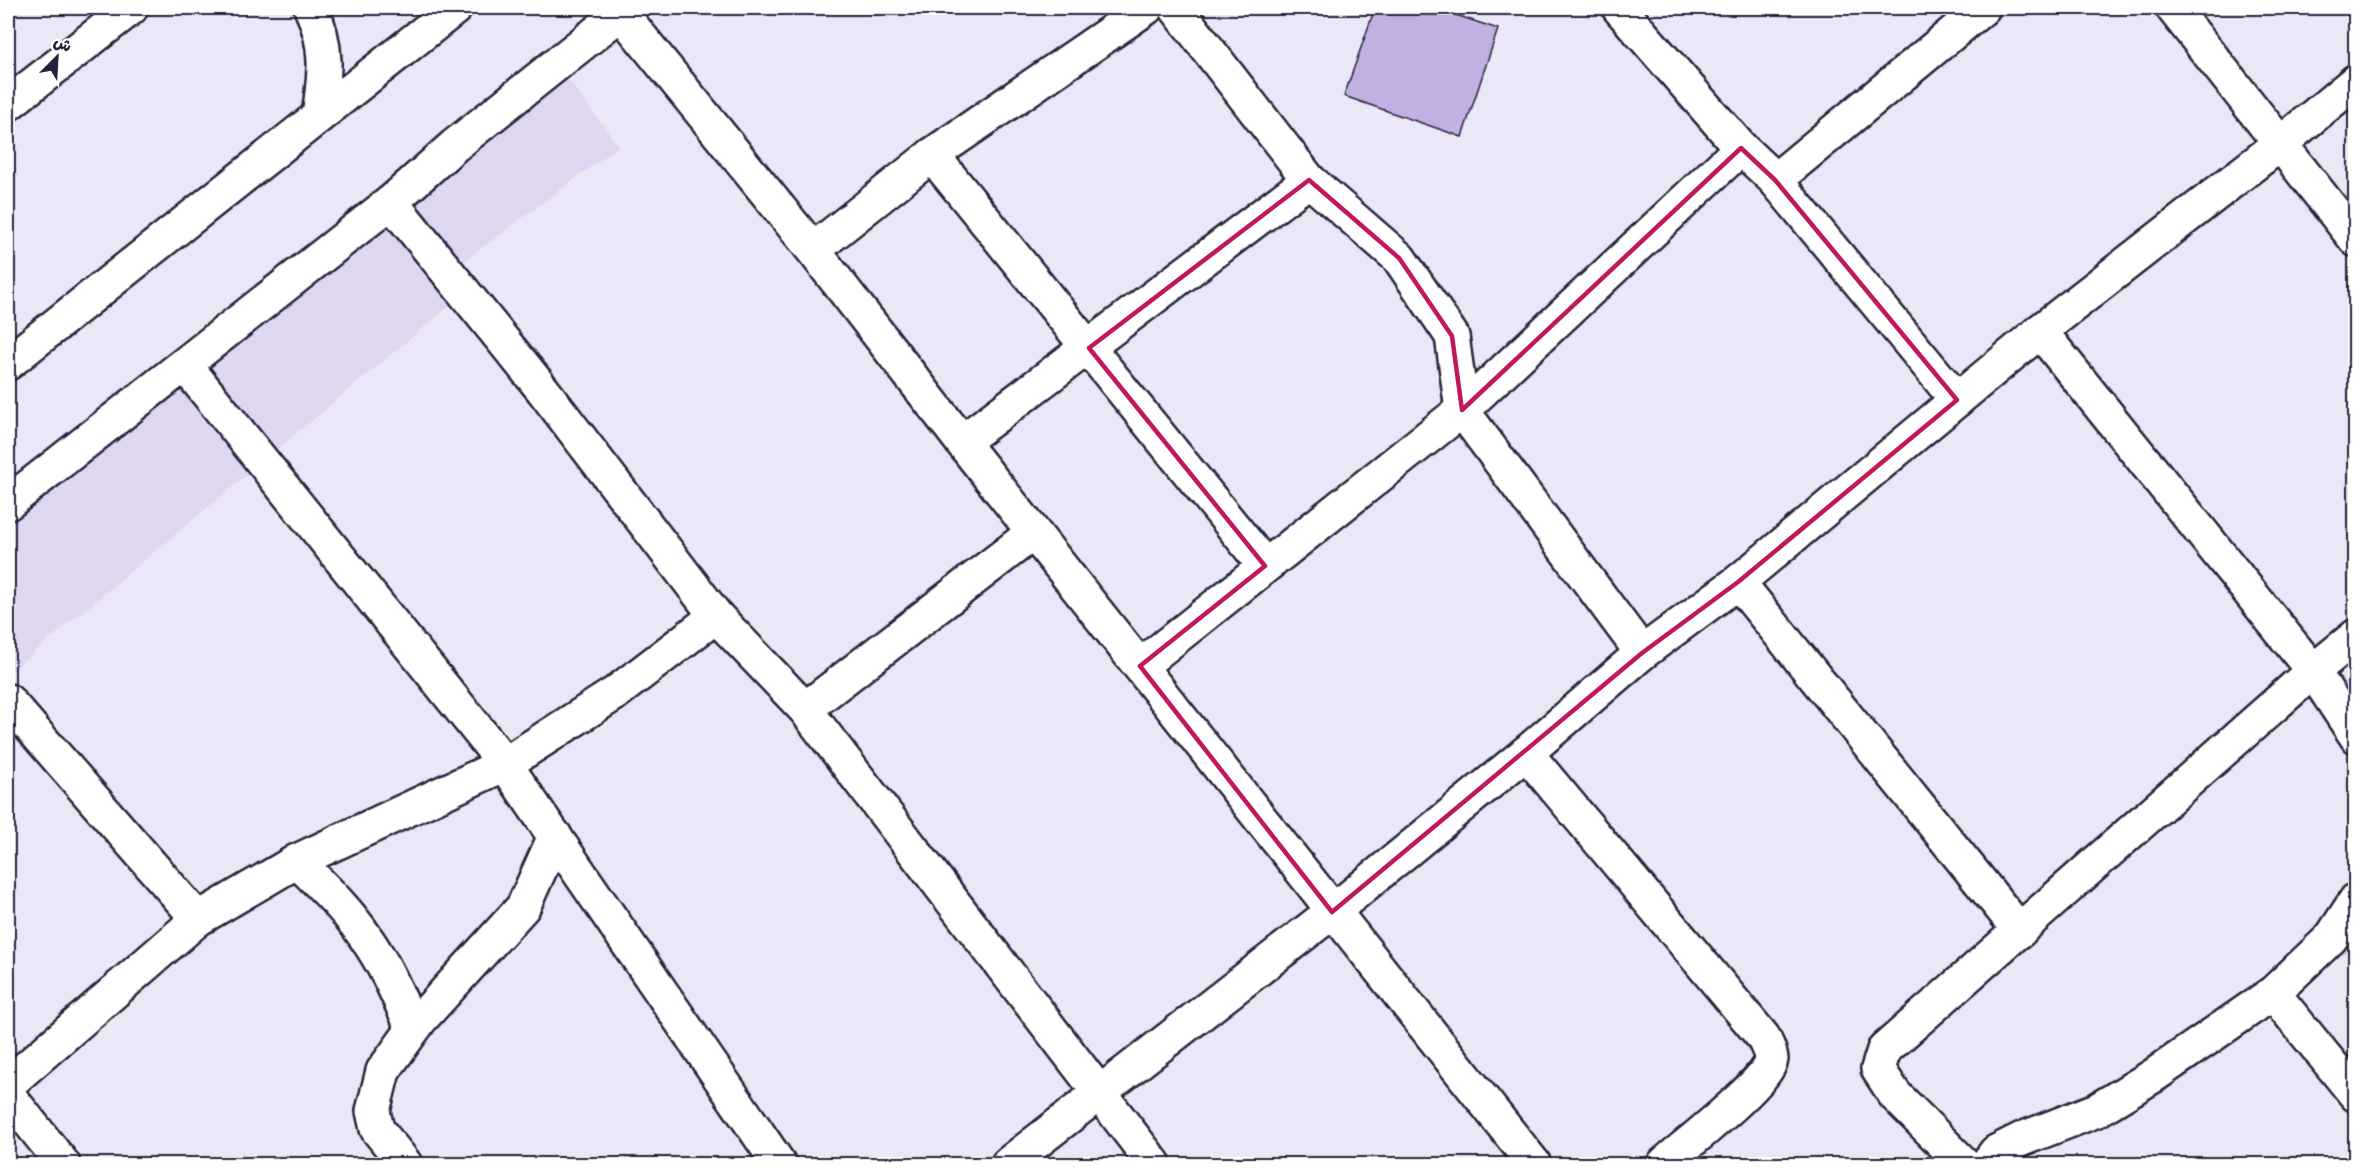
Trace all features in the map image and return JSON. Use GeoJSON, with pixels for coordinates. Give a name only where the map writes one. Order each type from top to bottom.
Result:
{"type":"FeatureCollection","features":[{"type":"Feature","properties":{"kind":"street"},"geometry":{"type":"LineString","coordinates":[[8,104],[131,8]]}},
{"type":"Feature","properties":{"kind":"street"},"geometry":{"type":"LineString","coordinates":[[311,8],[320,26],[326,70],[319,115]]}},
{"type":"Feature","properties":{"kind":"street"},"geometry":{"type":"LineString","coordinates":[[8,363],[454,8]]}},
{"type":"Feature","properties":{"kind":"street"},"geometry":{"type":"LineString","coordinates":[[813,250],[932,155],[1146,8]]}},
{"type":"Feature","properties":{"kind":"street"},"geometry":{"type":"LineString","coordinates":[[1176,8],[1309,180],[1399,258],[1452,336],[1462,410],[1642,653]]}},
{"type":"Feature","properties":{"kind":"street"},"geometry":{"type":"LineString","coordinates":[[1619,8],[1740,148],[1775,180],[1957,400]]}},
{"type":"Feature","properties":{"kind":"street"},"geometry":{"type":"LineString","coordinates":[[1775,180],[1983,8]]}},
{"type":"Feature","properties":{"kind":"street"},"geometry":{"type":"LineString","coordinates":[[2173,8],[2355,240]]}},
{"type":"Feature","properties":{"kind":"street"},"geometry":{"type":"LineString","coordinates":[[8,503],[391,202],[454,146],[624,10],[1033,533],[1534,1164]]}},
{"type":"Feature","properties":{"kind":"street"},"geometry":{"type":"LineString","coordinates":[[1008,1164],[1101,1095],[1332,912],[1526,753],[1642,653],[1738,582],[2040,331],[2280,144],[2355,81]]}},
{"type":"Feature","properties":{"kind":"street"},"geometry":{"type":"LineString","coordinates":[[1140,666],[1462,410],[1740,148]]}},
{"type":"Feature","properties":{"kind":"street"},"geometry":{"type":"LineString","coordinates":[[932,155],[1265,567]]}},
{"type":"Feature","properties":{"kind":"street"},"geometry":{"type":"LineString","coordinates":[[962,442],[1309,180]]}},
{"type":"Feature","properties":{"kind":"street"},"geometry":{"type":"LineString","coordinates":[[391,202],[543,390],[716,616],[805,709],[1155,1164]]}},
{"type":"Feature","properties":{"kind":"street"},"geometry":{"type":"LineString","coordinates":[[2040,331],[2313,671],[2355,736]]}},
{"type":"Feature","properties":{"kind":"street"},"geometry":{"type":"LineString","coordinates":[[185,365],[505,764],[779,1164]]}},
{"type":"Feature","properties":{"kind":"street"},"geometry":{"type":"LineString","coordinates":[[805,709],[1033,533]]}},
{"type":"Feature","properties":{"kind":"street"},"geometry":{"type":"LineString","coordinates":[[1738,582],[2020,931]]}},
{"type":"Feature","properties":{"kind":"street"},"geometry":{"type":"LineString","coordinates":[[8,1084],[198,919],[297,861],[505,764],[614,694],[716,616]]}},
{"type":"Feature","properties":{"kind":"street"},"geometry":{"type":"LineString","coordinates":[[1964,1164],[1895,1095],[1878,1069],[1884,1050],[2355,636]]}},
{"type":"Feature","properties":{"kind":"street"},"geometry":{"type":"LineString","coordinates":[[8,701],[198,919]]}},
{"type":"Feature","properties":{"kind":"street"},"geometry":{"type":"LineString","coordinates":[[1526,753],[1763,1037],[1771,1058],[1766,1071],[1746,1092],[1664,1164]]}},
{"type":"Feature","properties":{"kind":"street"},"geometry":{"type":"LineString","coordinates":[[405,1164],[377,1129],[373,1111],[383,1071],[413,1029],[523,907],[555,836]]}},
{"type":"Feature","properties":{"kind":"street"},"geometry":{"type":"LineString","coordinates":[[297,861],[327,890],[366,937],[394,986],[413,1029]]}},
{"type":"Feature","properties":{"kind":"street"},"geometry":{"type":"LineString","coordinates":[[1987,1164],[1996,1152],[2022,1139],[2097,1110],[2153,1076],[2273,993],[2331,938],[2355,900]]}},
{"type":"Feature","properties":{"kind":"street"},"geometry":{"type":"LineString","coordinates":[[2273,993],[2355,1095]]}},
{"type":"Feature","properties":{"kind":"street"},"geometry":{"type":"LineString","coordinates":[[8,1095],[63,1164]]}},
{"type":"Feature","properties":{"kind":"highlighted area"},"geometry":{"type":"Polygon","coordinates":[[[1741,148],[1775,180],[1957,400],[1738,582],[1642,653],[1332,912],[1140,666],[1265,566],[1089,348],[1309,180],[1399,258],[1452,336],[1462,410],[1741,148]]]}},
{"type":"Feature","properties":{"kind":"shaded area"},"geometry":{"type":"Polygon","coordinates":[[[560,69],[619,146],[445,275],[460,297],[8,674],[8,516],[560,69]]]}},
{"type":"Feature","properties":{"kind":"building"},"geometry":{"type":"Polygon","coordinates":[[[1375,8],[1435,8],[1498,29],[1462,137],[1344,96],[1375,8]]]}}]}
